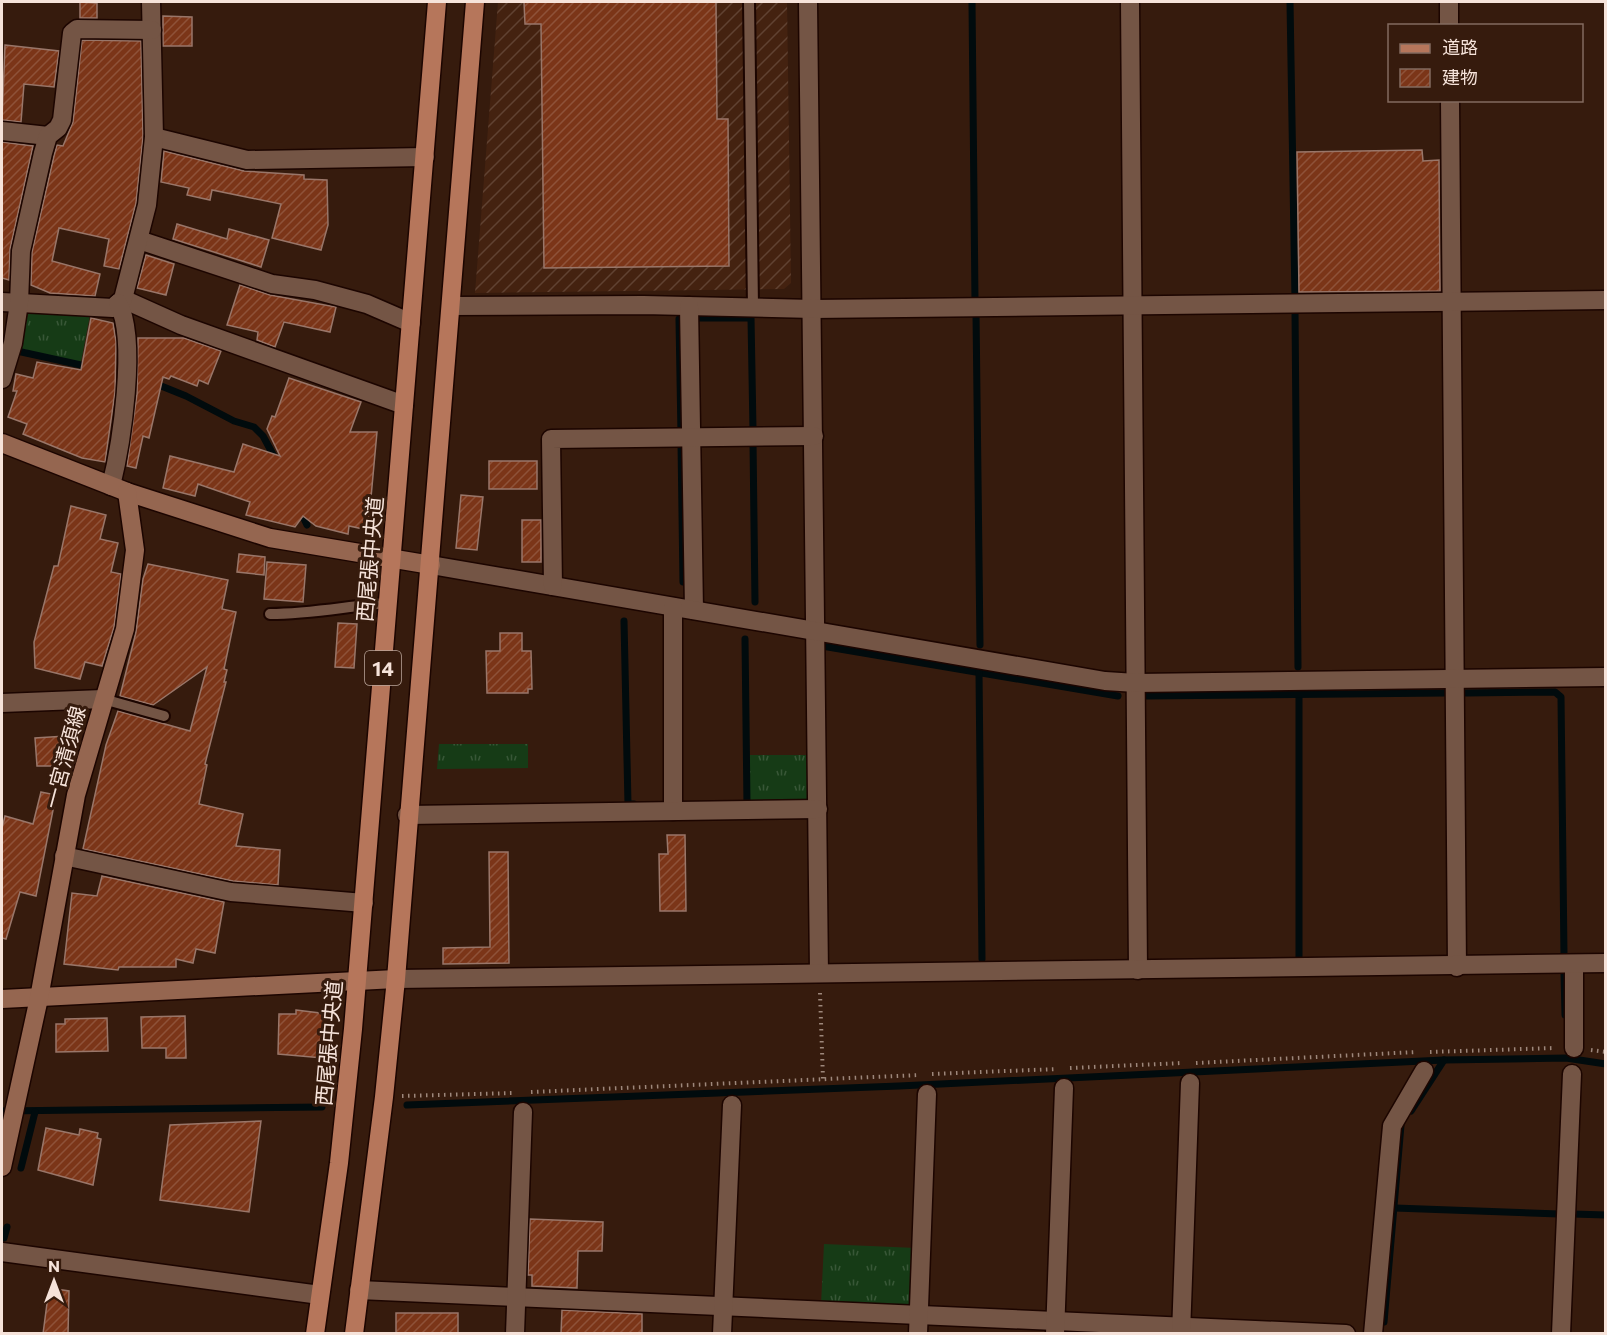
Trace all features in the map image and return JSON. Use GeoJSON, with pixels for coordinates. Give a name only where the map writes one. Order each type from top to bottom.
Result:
{"type":"FeatureCollection","features":[{"type":"Feature","properties":{"kind":"main road","name":"西尾張中央道"},"geometry":{"type":"LineString","coordinates":[[315,1334],[339,1163],[364,903],[437,2]]}},
{"type":"Feature","properties":{"kind":"main road","name":"14"},"geometry":{"type":"LineString","coordinates":[[354,1334],[384,1097],[396,979],[407,816],[431,565],[475,2]]}},
{"type":"Feature","properties":{"kind":"main road"},"geometry":{"type":"LineString","coordinates":[[2,443],[119,489],[270,538],[431,565]]}},
{"type":"Feature","properties":{"kind":"main road","name":"一宮清須線"},"geometry":{"type":"LineString","coordinates":[[2,1167],[39,998],[76,795],[125,629],[135,550],[119,489]]}},
{"type":"Feature","properties":{"kind":"main road"},"geometry":{"type":"LineString","coordinates":[[2,999],[356,979],[396,979]]}},
{"type":"Feature","properties":{"kind":"street"},"geometry":{"type":"LineString","coordinates":[[119,489],[125,394],[126,329],[121,301],[147,205],[154,137],[151,2]]}},
{"type":"Feature","properties":{"kind":"street"},"geometry":{"type":"LineString","coordinates":[[808,2],[817,632],[819,973]]}},
{"type":"Feature","properties":{"kind":"street"},"geometry":{"type":"LineString","coordinates":[[1130,2],[1138,970]]}},
{"type":"Feature","properties":{"kind":"street"},"geometry":{"type":"LineString","coordinates":[[1449,2],[1449,24]]}},
{"type":"Feature","properties":{"kind":"street"},"geometry":{"type":"LineString","coordinates":[[2,379],[13,343],[10,302],[21,251],[48,136],[58,128],[62,120],[72,33],[77,29],[152,30]]}},
{"type":"Feature","properties":{"kind":"street"},"geometry":{"type":"LineString","coordinates":[[1450,102],[1457,967]]}},
{"type":"Feature","properties":{"kind":"street"},"geometry":{"type":"LineString","coordinates":[[2,131],[48,136]]}},
{"type":"Feature","properties":{"kind":"street"},"geometry":{"type":"LineString","coordinates":[[154,137],[248,160],[425,157]]}},
{"type":"Feature","properties":{"kind":"street"},"geometry":{"type":"LineString","coordinates":[[139,240],[272,284],[315,290],[367,304],[411,323]]}},
{"type":"Feature","properties":{"kind":"street"},"geometry":{"type":"LineString","coordinates":[[451,306],[688,306],[813,309],[1605,300]]}},
{"type":"Feature","properties":{"kind":"street"},"geometry":{"type":"LineString","coordinates":[[10,302],[113,308],[121,301]]}},
{"type":"Feature","properties":{"kind":"street"},"geometry":{"type":"LineString","coordinates":[[121,301],[181,325],[404,405]]}},
{"type":"Feature","properties":{"kind":"street"},"geometry":{"type":"LineString","coordinates":[[688,306],[694,610]]}},
{"type":"Feature","properties":{"kind":"street"},"geometry":{"type":"LineString","coordinates":[[553,586],[551,439],[814,436]]}},
{"type":"Feature","properties":{"kind":"street"},"geometry":{"type":"LineString","coordinates":[[431,565],[1105,681],[1136,683],[1605,676]]}},
{"type":"Feature","properties":{"kind":"street"},"geometry":{"type":"LineString","coordinates":[[673,607],[673,811]]}},
{"type":"Feature","properties":{"kind":"street"},"geometry":{"type":"LineString","coordinates":[[2,703],[103,699]]}},
{"type":"Feature","properties":{"kind":"street"},"geometry":{"type":"LineString","coordinates":[[407,816],[818,809]]}},
{"type":"Feature","properties":{"kind":"street"},"geometry":{"type":"LineString","coordinates":[[64,856],[231,892],[364,903]]}},
{"type":"Feature","properties":{"kind":"street"},"geometry":{"type":"LineString","coordinates":[[396,979],[1457,967],[1605,963]]}},
{"type":"Feature","properties":{"kind":"street"},"geometry":{"type":"LineString","coordinates":[[1574,964],[1574,1048]]}},
{"type":"Feature","properties":{"kind":"street"},"geometry":{"type":"LineString","coordinates":[[1373,1334],[1392,1126],[1424,1071]]}},
{"type":"Feature","properties":{"kind":"street"},"geometry":{"type":"LineString","coordinates":[[1561,1334],[1572,1074]]}},
{"type":"Feature","properties":{"kind":"street"},"geometry":{"type":"LineString","coordinates":[[1181,1330],[1190,1083]]}},
{"type":"Feature","properties":{"kind":"street"},"geometry":{"type":"LineString","coordinates":[[1055,1327],[1064,1089]]}},
{"type":"Feature","properties":{"kind":"street"},"geometry":{"type":"LineString","coordinates":[[918,1334],[927,1094]]}},
{"type":"Feature","properties":{"kind":"street"},"geometry":{"type":"LineString","coordinates":[[722,1334],[732,1105]]}},
{"type":"Feature","properties":{"kind":"street"},"geometry":{"type":"LineString","coordinates":[[515,1334],[523,1112]]}},
{"type":"Feature","properties":{"kind":"street"},"geometry":{"type":"LineString","coordinates":[[2,1252],[320,1295]]}},
{"type":"Feature","properties":{"kind":"street"},"geometry":{"type":"LineString","coordinates":[[359,1290],[919,1315],[1055,1327],[1346,1334]]}},
{"type":"Feature","properties":{"kind":"lane"},"geometry":{"type":"LineString","coordinates":[[749,2],[753,308]]}},
{"type":"Feature","properties":{"kind":"lane"},"geometry":{"type":"LineString","coordinates":[[270,614],[312,614],[335,607],[388,603]]}},
{"type":"Feature","properties":{"kind":"lane"},"geometry":{"type":"LineString","coordinates":[[103,699],[164,716]]}},
{"type":"Feature","properties":{"kind":"path"},"geometry":{"type":"LineString","coordinates":[[819,973],[823,1079]]}},
{"type":"Feature","properties":{"kind":"path"},"geometry":{"type":"LineString","coordinates":[[384,1097],[1377,1053],[1574,1048],[1605,1052]]}},
{"type":"Feature","properties":{"kind":"shaded area"},"geometry":{"type":"Polygon","coordinates":[[[498,2],[787,2],[791,283],[784,289],[475,293],[498,2]]]}},
{"type":"Feature","properties":{"kind":"green space"},"geometry":{"type":"Polygon","coordinates":[[[38,309],[90,315],[81,362],[18,349],[28,314],[38,309]]]}},
{"type":"Feature","properties":{"kind":"green space"},"geometry":{"type":"Polygon","coordinates":[[[439,744],[528,744],[528,768],[437,769],[439,744]]]}},
{"type":"Feature","properties":{"kind":"green space"},"geometry":{"type":"Polygon","coordinates":[[[750,755],[811,755],[813,799],[750,800],[750,755]]]}},
{"type":"Feature","properties":{"kind":"green space"},"geometry":{"type":"Polygon","coordinates":[[[824,1244],[916,1248],[914,1302],[908,1307],[821,1304],[824,1244]]]}},
{"type":"Feature","properties":{"kind":"building"},"geometry":{"type":"Polygon","coordinates":[[[80,2],[97,3],[97,18],[80,18],[80,2]]]}},
{"type":"Feature","properties":{"kind":"building"},"geometry":{"type":"Polygon","coordinates":[[[524,2],[716,2],[717,119],[728,119],[729,266],[544,268],[541,24],[525,24],[524,2]]]}},
{"type":"Feature","properties":{"kind":"building"},"geometry":{"type":"Polygon","coordinates":[[[163,16],[192,17],[192,46],[163,46],[163,16]]]}},
{"type":"Feature","properties":{"kind":"building"},"geometry":{"type":"Polygon","coordinates":[[[82,40],[141,41],[143,137],[136,203],[119,269],[104,266],[109,239],[59,228],[52,261],[100,274],[95,296],[50,293],[31,285],[32,252],[54,156],[57,145],[63,146],[73,122],[82,40]]]}},
{"type":"Feature","properties":{"kind":"building"},"geometry":{"type":"Polygon","coordinates":[[[5,45],[59,51],[54,87],[24,84],[21,122],[2,120],[5,45]]]}},
{"type":"Feature","properties":{"kind":"building"},"geometry":{"type":"Polygon","coordinates":[[[2,142],[33,146],[10,249],[9,280],[2,278],[2,142]]]}},
{"type":"Feature","properties":{"kind":"building"},"geometry":{"type":"Polygon","coordinates":[[[1422,150],[1423,161],[1439,160],[1440,291],[1299,292],[1297,152],[1422,150]]]}},
{"type":"Feature","properties":{"kind":"building"},"geometry":{"type":"Polygon","coordinates":[[[164,151],[244,171],[304,175],[304,179],[327,180],[328,225],[321,250],[272,238],[281,204],[212,190],[210,200],[187,195],[189,188],[161,182],[164,151]]]}},
{"type":"Feature","properties":{"kind":"building"},"geometry":{"type":"Polygon","coordinates":[[[177,224],[227,239],[229,229],[269,240],[261,267],[173,239],[177,224]]]}},
{"type":"Feature","properties":{"kind":"building"},"geometry":{"type":"Polygon","coordinates":[[[146,255],[174,264],[166,295],[137,288],[146,255]]]}},
{"type":"Feature","properties":{"kind":"building"},"geometry":{"type":"Polygon","coordinates":[[[240,285],[270,295],[336,307],[330,332],[284,322],[275,347],[257,340],[258,332],[227,325],[240,285]]]}},
{"type":"Feature","properties":{"kind":"building"},"geometry":{"type":"Polygon","coordinates":[[[91,318],[113,323],[116,342],[115,392],[105,462],[82,458],[23,434],[27,424],[8,417],[17,391],[13,391],[16,374],[33,378],[37,362],[81,370],[91,318]]]}},
{"type":"Feature","properties":{"kind":"building"},"geometry":{"type":"Polygon","coordinates":[[[138,338],[184,338],[221,351],[208,384],[199,380],[197,386],[171,376],[169,379],[163,377],[149,438],[143,436],[136,468],[127,466],[137,394],[138,338]]]}},
{"type":"Feature","properties":{"kind":"building"},"geometry":{"type":"Polygon","coordinates":[[[289,378],[361,402],[350,432],[377,432],[368,530],[349,526],[348,534],[316,526],[303,516],[295,527],[246,515],[250,502],[198,484],[195,496],[163,488],[170,456],[234,472],[243,444],[280,456],[267,429],[272,416],[275,417],[289,378]]]}},
{"type":"Feature","properties":{"kind":"building"},"geometry":{"type":"Polygon","coordinates":[[[489,461],[537,461],[537,489],[489,489],[489,461]]]}},
{"type":"Feature","properties":{"kind":"building"},"geometry":{"type":"Polygon","coordinates":[[[461,495],[483,497],[477,550],[456,548],[461,495]]]}},
{"type":"Feature","properties":{"kind":"building"},"geometry":{"type":"Polygon","coordinates":[[[71,506],[106,515],[100,539],[118,543],[111,572],[121,574],[114,627],[102,666],[85,662],[80,679],[35,668],[34,642],[54,566],[58,566],[71,506]]]}},
{"type":"Feature","properties":{"kind":"building"},"geometry":{"type":"Polygon","coordinates":[[[522,520],[541,520],[541,562],[522,562],[522,520]]]}},
{"type":"Feature","properties":{"kind":"building"},"geometry":{"type":"Polygon","coordinates":[[[239,554],[265,557],[264,575],[237,572],[239,554]]]}},
{"type":"Feature","properties":{"kind":"building"},"geometry":{"type":"Polygon","coordinates":[[[267,562],[306,565],[303,602],[264,599],[267,562]]]}},
{"type":"Feature","properties":{"kind":"building"},"geometry":{"type":"Polygon","coordinates":[[[148,564],[228,580],[222,609],[236,612],[224,669],[227,670],[224,682],[226,682],[205,764],[207,765],[199,804],[243,814],[236,846],[280,850],[278,885],[233,881],[83,849],[106,745],[118,711],[190,731],[207,667],[153,705],[120,696],[136,632],[143,579],[148,564]]]}},
{"type":"Feature","properties":{"kind":"building"},"geometry":{"type":"Polygon","coordinates":[[[338,623],[357,624],[354,668],[335,667],[338,623]]]}},
{"type":"Feature","properties":{"kind":"building"},"geometry":{"type":"Polygon","coordinates":[[[500,633],[522,633],[522,651],[531,651],[532,689],[528,689],[528,693],[487,693],[486,651],[500,651],[500,633]]]}},
{"type":"Feature","properties":{"kind":"building"},"geometry":{"type":"Polygon","coordinates":[[[66,736],[68,761],[63,760],[59,766],[37,766],[35,738],[66,736]]]}},
{"type":"Feature","properties":{"kind":"building"},"geometry":{"type":"Polygon","coordinates":[[[41,792],[56,795],[36,896],[20,892],[6,939],[2,938],[2,828],[5,816],[33,824],[41,792]]]}},
{"type":"Feature","properties":{"kind":"building"},"geometry":{"type":"Polygon","coordinates":[[[667,835],[685,835],[686,911],[660,911],[659,854],[668,854],[667,835]]]}},
{"type":"Feature","properties":{"kind":"building"},"geometry":{"type":"Polygon","coordinates":[[[489,852],[508,852],[509,963],[443,964],[443,948],[490,947],[489,852]]]}},
{"type":"Feature","properties":{"kind":"building"},"geometry":{"type":"Polygon","coordinates":[[[102,876],[224,902],[215,953],[196,949],[193,963],[176,959],[176,967],[119,967],[118,970],[64,964],[72,893],[97,896],[102,876]]]}},
{"type":"Feature","properties":{"kind":"building"},"geometry":{"type":"Polygon","coordinates":[[[296,1010],[328,1014],[323,1058],[278,1054],[279,1014],[296,1014],[296,1010]]]}},
{"type":"Feature","properties":{"kind":"building"},"geometry":{"type":"Polygon","coordinates":[[[185,1016],[186,1058],[166,1058],[166,1048],[142,1048],[141,1017],[185,1016]]]}},
{"type":"Feature","properties":{"kind":"building"},"geometry":{"type":"Polygon","coordinates":[[[107,1018],[108,1051],[56,1052],[56,1024],[65,1024],[65,1019],[107,1018]]]}},
{"type":"Feature","properties":{"kind":"building"},"geometry":{"type":"Polygon","coordinates":[[[261,1121],[249,1212],[160,1200],[170,1125],[261,1121]]]}},
{"type":"Feature","properties":{"kind":"building"},"geometry":{"type":"Polygon","coordinates":[[[46,1128],[79,1135],[80,1129],[98,1133],[97,1138],[101,1139],[93,1185],[38,1170],[46,1128]]]}},
{"type":"Feature","properties":{"kind":"building"},"geometry":{"type":"Polygon","coordinates":[[[530,1219],[603,1222],[602,1251],[578,1251],[577,1288],[532,1286],[532,1275],[528,1275],[530,1219]]]}},
{"type":"Feature","properties":{"kind":"building"},"geometry":{"type":"Polygon","coordinates":[[[49,1288],[69,1291],[68,1334],[43,1334],[49,1288]]]}},
{"type":"Feature","properties":{"kind":"building"},"geometry":{"type":"Polygon","coordinates":[[[562,1310],[642,1314],[642,1334],[561,1334],[562,1310]]]}},
{"type":"Feature","properties":{"kind":"building"},"geometry":{"type":"Polygon","coordinates":[[[396,1313],[458,1313],[458,1334],[396,1334],[396,1313]]]}},
{"type":"Feature","properties":{"kind":"waterway"},"geometry":{"type":"LineString","coordinates":[[972,2],[975,301]]}},
{"type":"Feature","properties":{"kind":"waterway"},"geometry":{"type":"LineString","coordinates":[[1290,2],[1295,299]]}},
{"type":"Feature","properties":{"kind":"waterway"},"geometry":{"type":"LineString","coordinates":[[1295,310],[1298,667]]}},
{"type":"Feature","properties":{"kind":"waterway"},"geometry":{"type":"LineString","coordinates":[[976,313],[980,645]]}},
{"type":"Feature","properties":{"kind":"waterway"},"geometry":{"type":"LineString","coordinates":[[697,318],[751,318],[753,430]]}},
{"type":"Feature","properties":{"kind":"waterway"},"geometry":{"type":"LineString","coordinates":[[679,319],[681,434]]}},
{"type":"Feature","properties":{"kind":"waterway"},"geometry":{"type":"LineString","coordinates":[[17,351],[90,367]]}},
{"type":"Feature","properties":{"kind":"waterway"},"geometry":{"type":"LineString","coordinates":[[134,375],[186,396],[234,421],[254,427],[263,436],[276,460]]}},
{"type":"Feature","properties":{"kind":"waterway"},"geometry":{"type":"LineString","coordinates":[[681,442],[683,582]]}},
{"type":"Feature","properties":{"kind":"waterway"},"geometry":{"type":"LineString","coordinates":[[753,442],[755,602]]}},
{"type":"Feature","properties":{"kind":"waterway"},"geometry":{"type":"LineString","coordinates":[[299,508],[307,525]]}},
{"type":"Feature","properties":{"kind":"waterway"},"geometry":{"type":"LineString","coordinates":[[624,621],[628,804],[634,804]]}},
{"type":"Feature","properties":{"kind":"waterway"},"geometry":{"type":"LineString","coordinates":[[745,639],[747,804]]}},
{"type":"Feature","properties":{"kind":"waterway"},"geometry":{"type":"LineString","coordinates":[[822,646],[1118,696]]}},
{"type":"Feature","properties":{"kind":"waterway"},"geometry":{"type":"LineString","coordinates":[[979,672],[982,959]]}},
{"type":"Feature","properties":{"kind":"waterway"},"geometry":{"type":"LineString","coordinates":[[1466,693],[1555,692],[1561,697],[1564,955]]}},
{"type":"Feature","properties":{"kind":"waterway"},"geometry":{"type":"LineString","coordinates":[[1146,696],[1444,693]]}},
{"type":"Feature","properties":{"kind":"waterway"},"geometry":{"type":"LineString","coordinates":[[1299,694],[1299,959]]}},
{"type":"Feature","properties":{"kind":"waterway"},"geometry":{"type":"LineString","coordinates":[[1564,973],[1565,1015]]}},
{"type":"Feature","properties":{"kind":"waterway"},"geometry":{"type":"LineString","coordinates":[[407,1105],[899,1086],[1444,1060],[1566,1058],[1606,1064]]}},
{"type":"Feature","properties":{"kind":"waterway"},"geometry":{"type":"LineString","coordinates":[[1411,1111],[1444,1060]]}},
{"type":"Feature","properties":{"kind":"waterway"},"geometry":{"type":"LineString","coordinates":[[2,1111],[322,1107]]}},
{"type":"Feature","properties":{"kind":"waterway"},"geometry":{"type":"LineString","coordinates":[[21,1168],[35,1112]]}},
{"type":"Feature","properties":{"kind":"waterway"},"geometry":{"type":"LineString","coordinates":[[1384,1322],[1401,1125]]}},
{"type":"Feature","properties":{"kind":"waterway"},"geometry":{"type":"LineString","coordinates":[[1395,1208],[1559,1214]]}},
{"type":"Feature","properties":{"kind":"waterway"},"geometry":{"type":"LineString","coordinates":[[1573,1214],[1606,1215]]}},
{"type":"Feature","properties":{"kind":"waterway"},"geometry":{"type":"LineString","coordinates":[[4,1238],[7,1227]]}}]}
